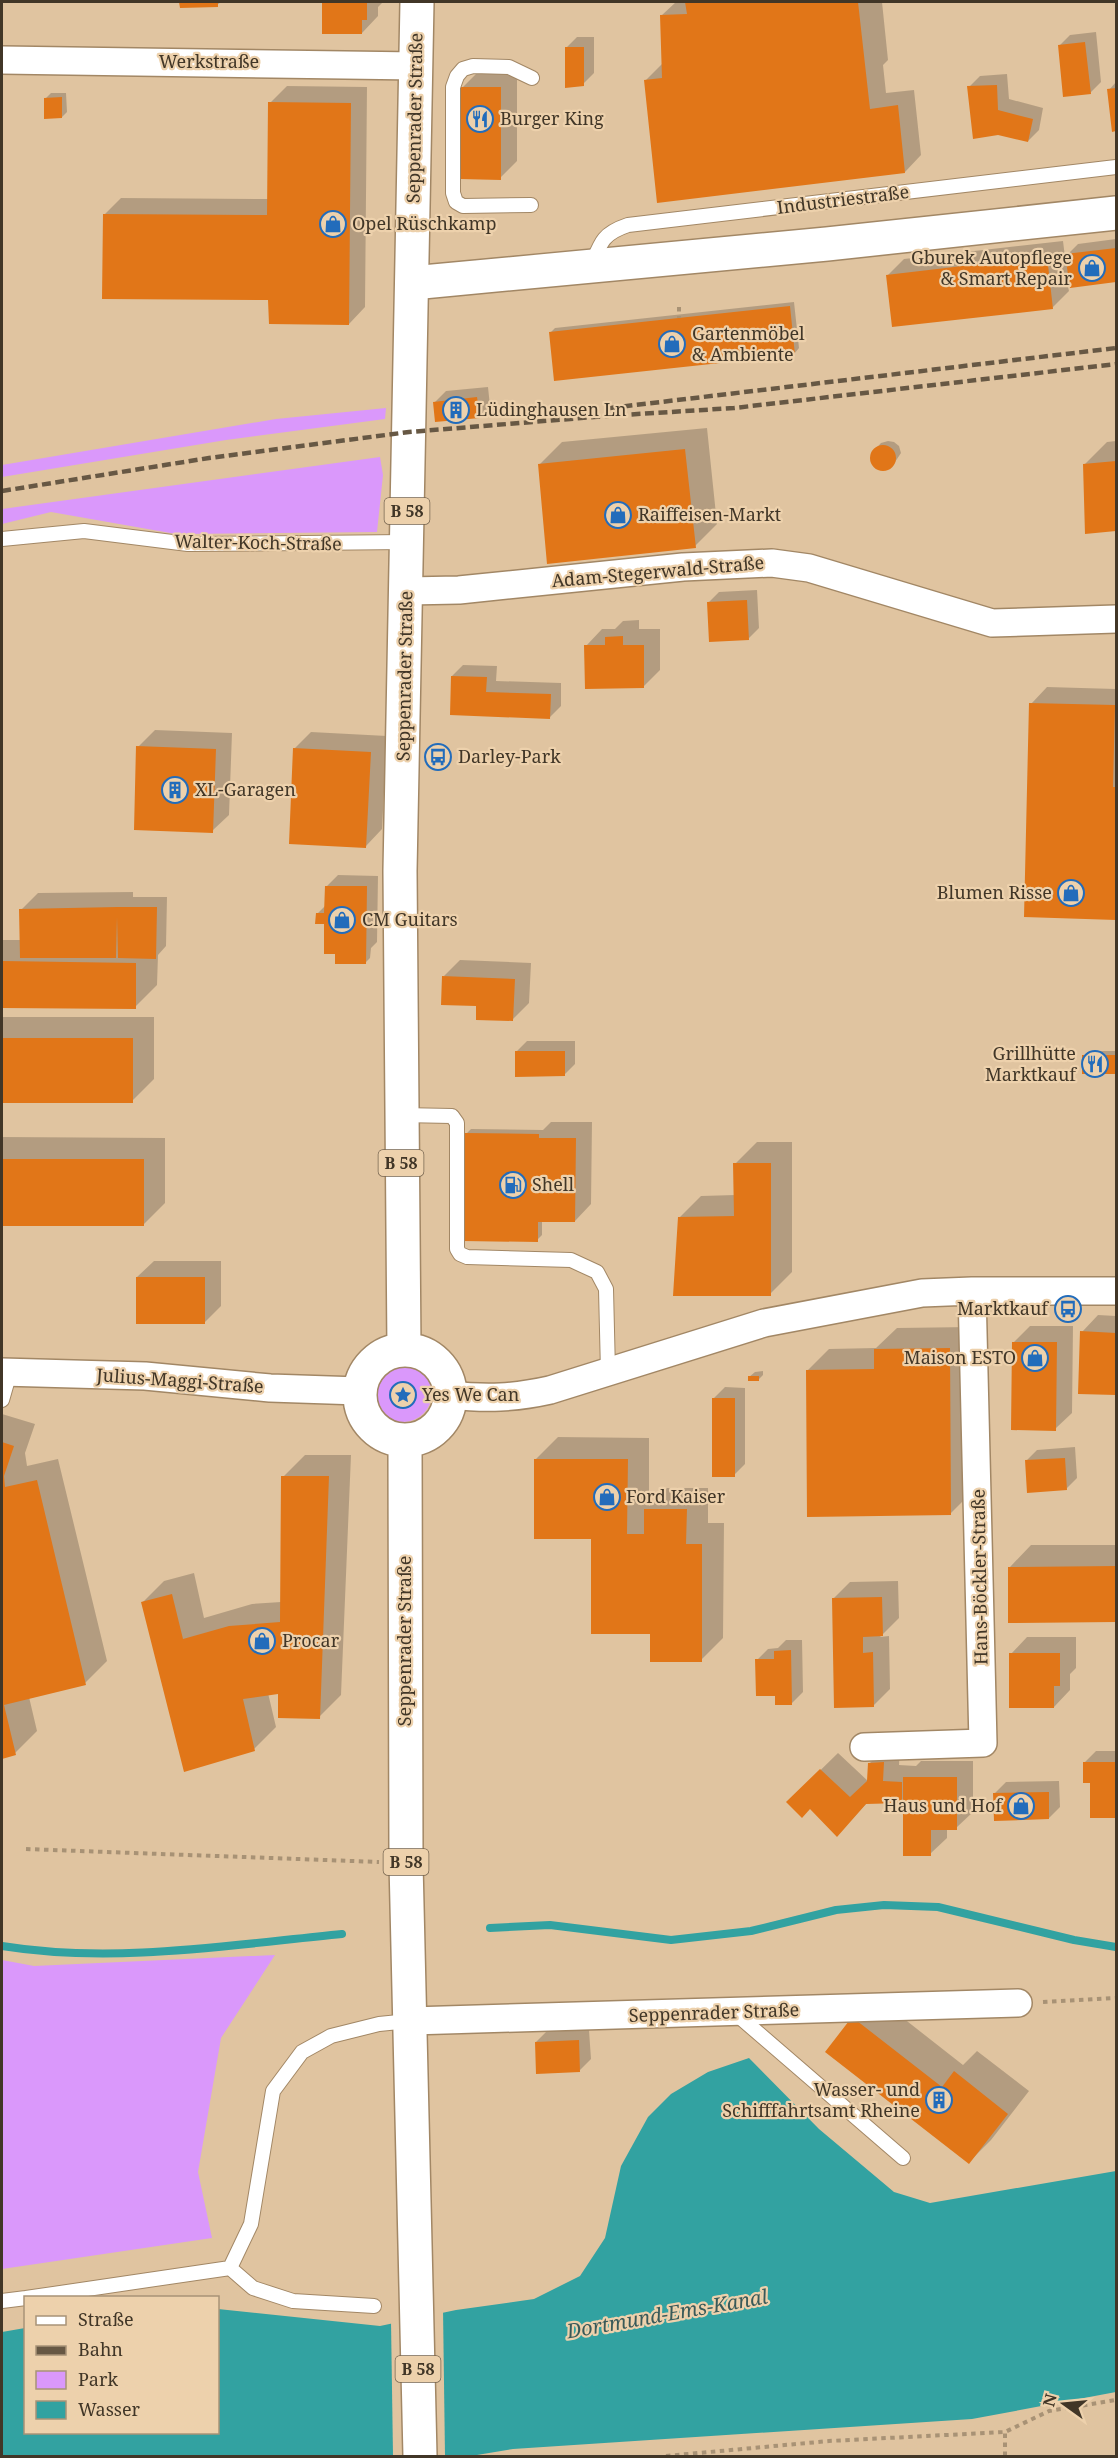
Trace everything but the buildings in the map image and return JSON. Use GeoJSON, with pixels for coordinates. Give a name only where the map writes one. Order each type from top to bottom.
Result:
{"type":"FeatureCollection","features":[{"type":"Feature","properties":{"kind":"main road","name":"Seppenrader Straße"},"geometry":{"type":"LineString","coordinates":[[404,1350],[400,870],[417,2]]}},
{"type":"Feature","properties":{"kind":"main road"},"geometry":{"type":"LineString","coordinates":[[412,283],[1116,213]]}},
{"type":"Feature","properties":{"kind":"main road"},"geometry":{"type":"LineString","coordinates":[[404,1350],[421,1353],[436,1362],[447,1377],[450,1395],[447,1413],[436,1428],[421,1438],[405,1442],[385,1437],[370,1425],[362,1409],[359,1391],[364,1375],[374,1362],[387,1353],[404,1350]]}},
{"type":"Feature","properties":{"kind":"main road","name":"Seppenrader Straße"},"geometry":{"type":"LineString","coordinates":[[405,1442],[406,1863],[420,2457]]}},
{"type":"Feature","properties":{"kind":"street","name":"Werkstraße"},"geometry":{"type":"LineString","coordinates":[[2,60],[417,66]]}},
{"type":"Feature","properties":{"kind":"street","name":"Adam-Stegerwald-Straße"},"geometry":{"type":"LineString","coordinates":[[406,591],[459,590],[682,567],[772,563],[809,568],[992,623],[1116,620]]}},
{"type":"Feature","properties":{"kind":"street","name":"Hans-Böckler-Straße"},"geometry":{"type":"LineString","coordinates":[[864,1747],[983,1743],[972,1291]]}},
{"type":"Feature","properties":{"kind":"street"},"geometry":{"type":"LineString","coordinates":[[450,1395],[487,1399],[517,1397],[550,1390],[764,1323],[922,1293],[1116,1291]]}},
{"type":"Feature","properties":{"kind":"street","name":"Julius-Maggi-Straße"},"geometry":{"type":"LineString","coordinates":[[6,1372],[145,1377],[270,1388],[359,1391]]}},
{"type":"Feature","properties":{"kind":"street","name":"Seppenrader Straße"},"geometry":{"type":"LineString","coordinates":[[411,2021],[1018,2003]]}},
{"type":"Feature","properties":{"kind":"lane"},"geometry":{"type":"LineString","coordinates":[[531,205],[464,206],[456,202],[453,193],[453,87],[457,76],[463,69],[473,66],[509,67],[532,78]]}},
{"type":"Feature","properties":{"kind":"lane","name":"Industriestraße"},"geometry":{"type":"LineString","coordinates":[[592,266],[600,243],[612,231],[628,225],[1116,167]]}},
{"type":"Feature","properties":{"kind":"lane","name":"Walter-Koch-Straße"},"geometry":{"type":"LineString","coordinates":[[2,539],[84,531],[188,544],[407,542]]}},
{"type":"Feature","properties":{"kind":"lane"},"geometry":{"type":"LineString","coordinates":[[401,1115],[452,1116],[457,1123],[457,1249],[460,1254],[467,1257],[571,1260],[597,1272],[606,1289],[608,1372]]}},
{"type":"Feature","properties":{"kind":"lane"},"geometry":{"type":"LineString","coordinates":[[2,1400],[6,1372]]}},
{"type":"Feature","properties":{"kind":"lane"},"geometry":{"type":"LineString","coordinates":[[735,2013],[903,2158]]}},
{"type":"Feature","properties":{"kind":"lane"},"geometry":{"type":"LineString","coordinates":[[230,2268],[251,2224],[273,2091],[302,2052],[331,2036],[379,2024],[411,2021]]}},
{"type":"Feature","properties":{"kind":"lane"},"geometry":{"type":"LineString","coordinates":[[40,2296],[230,2268],[253,2288],[293,2301],[374,2306]]}},
{"type":"Feature","properties":{"kind":"lane"},"geometry":{"type":"LineString","coordinates":[[2,2301],[24,2298]]}},
{"type":"Feature","properties":{"kind":"path"},"geometry":{"type":"LineString","coordinates":[[679,307],[679,318]]}},
{"type":"Feature","properties":{"kind":"path"},"geometry":{"type":"LineString","coordinates":[[26,1849],[406,1863]]}},
{"type":"Feature","properties":{"kind":"path"},"geometry":{"type":"LineString","coordinates":[[1018,2003],[1116,1998]]}},
{"type":"Feature","properties":{"kind":"path"},"geometry":{"type":"LineString","coordinates":[[666,2457],[829,2441],[1005,2432],[1050,2411],[1116,2400]]}},
{"type":"Feature","properties":{"kind":"path"},"geometry":{"type":"LineString","coordinates":[[1005,2432],[1005,2457]]}},
{"type":"Feature","properties":{"kind":"green space"},"geometry":{"type":"Polygon","coordinates":[[[386,408],[385,419],[226,440],[2,477],[2,465],[276,419],[386,408]]]}},
{"type":"Feature","properties":{"kind":"green space"},"geometry":{"type":"Polygon","coordinates":[[[380,457],[383,475],[377,532],[176,534],[51,512],[2,524],[2,509],[380,457]]]}},
{"type":"Feature","properties":{"kind":"green space"},"geometry":{"type":"Polygon","coordinates":[[[403,1364],[414,1366],[427,1377],[432,1393],[430,1404],[419,1417],[403,1422],[392,1420],[379,1409],[374,1393],[376,1382],[387,1369],[403,1364]]]}},
{"type":"Feature","properties":{"kind":"green space"},"geometry":{"type":"Polygon","coordinates":[[[275,1955],[221,2038],[198,2172],[212,2238],[2,2269],[2,1960],[34,1966],[275,1955]]]}},
{"type":"Feature","properties":{"kind":"water","name":"Dortmund-Ems-Kanal"},"geometry":{"type":"Polygon","coordinates":[[[749,2058],[819,2129],[894,2192],[930,2203],[1116,2171],[1116,2392],[972,2419],[513,2449],[471,2456],[2,2456],[2,2332],[24,2328],[24,2434],[219,2434],[219,2309],[380,2326],[456,2310],[534,2299],[580,2276],[605,2238],[621,2166],[648,2117],[671,2094],[708,2072],[749,2058]]]}},
{"type":"Feature","properties":{"kind":"pier"},"geometry":{"type":"Polygon","coordinates":[[[443,2309],[445,2456],[393,2456],[391,2321],[443,2309]]]}},
{"type":"Feature","properties":{"kind":"waterway"},"geometry":{"type":"LineString","coordinates":[[490,1928],[550,1925],[671,1940],[751,1931],[836,1910],[884,1905],[938,1907],[1074,1940],[1116,1947]]}},
{"type":"Feature","properties":{"kind":"waterway"},"geometry":{"type":"LineString","coordinates":[[2,1946],[44,1951],[129,1953],[172,1951],[342,1934]]}},
{"type":"Feature","properties":{"kind":"railway"},"geometry":{"type":"LineString","coordinates":[[610,408],[1116,348]]}},
{"type":"Feature","properties":{"kind":"railway"},"geometry":{"type":"LineString","coordinates":[[2,491],[209,458],[409,432],[734,408],[1116,364]]}},
{"type":"Feature","properties":{"kind":"place","name":"Burger King"},"geometry":{"type":"Point","coordinates":[480,119]}},
{"type":"Feature","properties":{"kind":"place","name":"Opel Rüschkamp"},"geometry":{"type":"Point","coordinates":[333,224]}},
{"type":"Feature","properties":{"kind":"place","name":"Gburek Autopflege & Smart Repair"},"geometry":{"type":"Point","coordinates":[1092,268]}},
{"type":"Feature","properties":{"kind":"place","name":"Gartenmöbel & Ambiente"},"geometry":{"type":"Point","coordinates":[672,344]}},
{"type":"Feature","properties":{"kind":"place","name":"Lüdinghausen Ln"},"geometry":{"type":"Point","coordinates":[456,410]}},
{"type":"Feature","properties":{"kind":"place","name":"Raiffeisen-Markt"},"geometry":{"type":"Point","coordinates":[618,515]}},
{"type":"Feature","properties":{"kind":"place","name":"Darley-Park"},"geometry":{"type":"Point","coordinates":[438,757]}},
{"type":"Feature","properties":{"kind":"place","name":"XL-Garagen"},"geometry":{"type":"Point","coordinates":[175,790]}},
{"type":"Feature","properties":{"kind":"place","name":"Blumen Risse"},"geometry":{"type":"Point","coordinates":[1071,893]}},
{"type":"Feature","properties":{"kind":"place","name":"CM Guitars"},"geometry":{"type":"Point","coordinates":[342,920]}},
{"type":"Feature","properties":{"kind":"place","name":"Grillhütte Marktkauf"},"geometry":{"type":"Point","coordinates":[1095,1064]}},
{"type":"Feature","properties":{"kind":"place","name":"Shell"},"geometry":{"type":"Point","coordinates":[513,1185]}},
{"type":"Feature","properties":{"kind":"place","name":"Marktkauf"},"geometry":{"type":"Point","coordinates":[1068,1309]}},
{"type":"Feature","properties":{"kind":"place","name":"Maison ESTO"},"geometry":{"type":"Point","coordinates":[1035,1358]}},
{"type":"Feature","properties":{"kind":"place","name":"Yes We Can"},"geometry":{"type":"Point","coordinates":[403,1395]}},
{"type":"Feature","properties":{"kind":"place","name":"Ford Kaiser"},"geometry":{"type":"Point","coordinates":[607,1497]}},
{"type":"Feature","properties":{"kind":"place","name":"Procar"},"geometry":{"type":"Point","coordinates":[262,1641]}},
{"type":"Feature","properties":{"kind":"place","name":"Haus und Hof"},"geometry":{"type":"Point","coordinates":[1021,1806]}},
{"type":"Feature","properties":{"kind":"place","name":"Wasser- und Schifffahrtsamt Rheine"},"geometry":{"type":"Point","coordinates":[939,2100]}}]}
